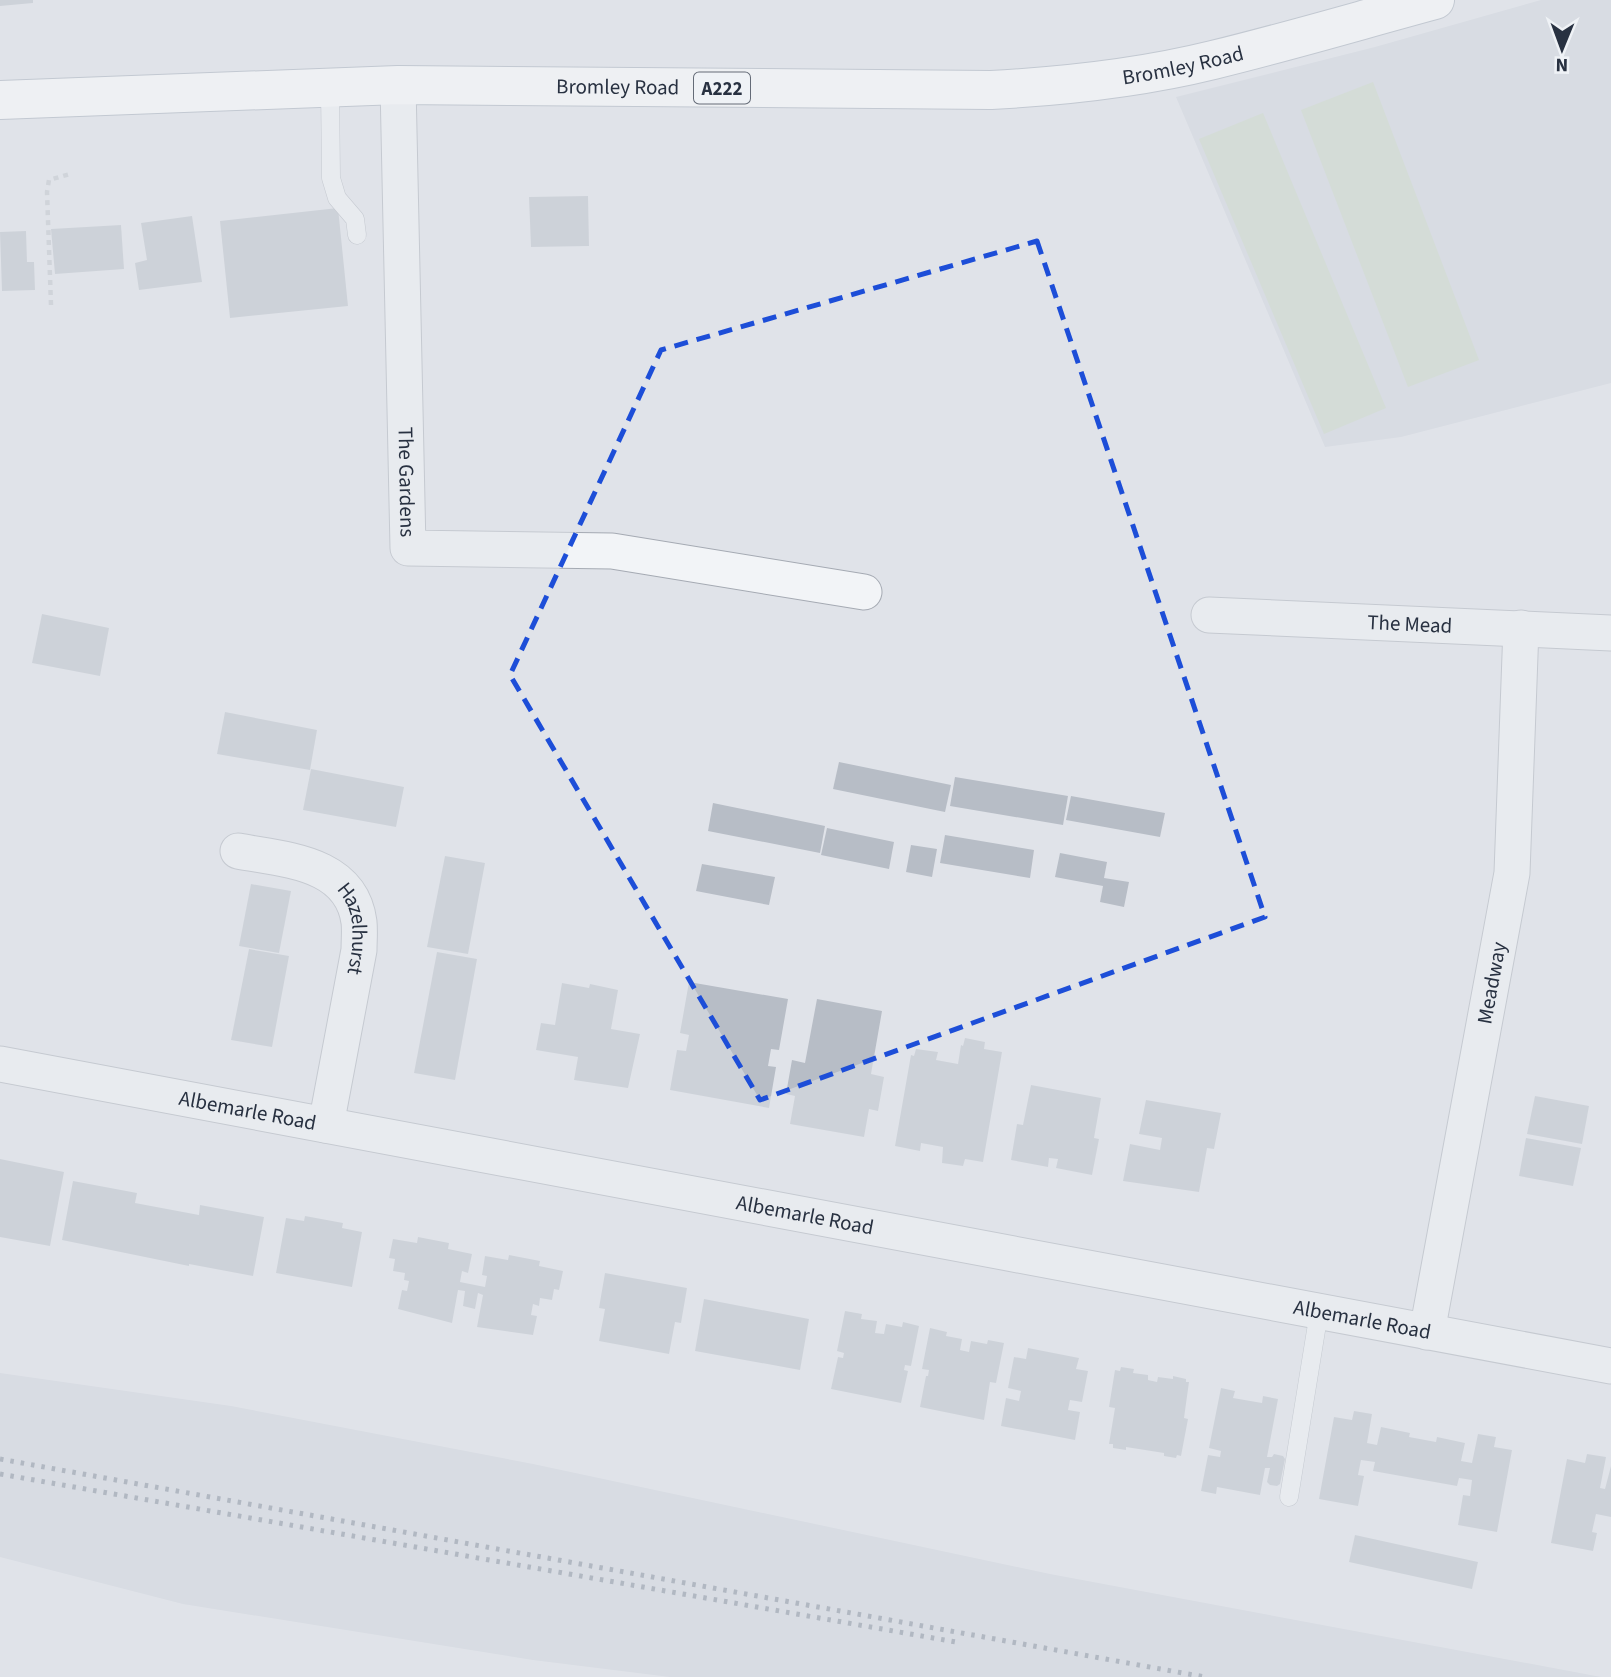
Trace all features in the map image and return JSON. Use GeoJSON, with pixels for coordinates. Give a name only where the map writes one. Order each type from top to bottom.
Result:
{"type":"FeatureCollection","features":[{"type":"Feature","properties":{"kind":"main road","name":"Bromley Road"},"geometry":{"type":"LineString","coordinates":[[0,100],[398,85],[991,90],[1059,86],[1211,61],[1435,0]]}},
{"type":"Feature","properties":{"kind":"street","name":"The Gardens"},"geometry":{"type":"LineString","coordinates":[[398,85],[408,548],[612,551],[864,592]]}},
{"type":"Feature","properties":{"kind":"street","name":"The Mead"},"geometry":{"type":"LineString","coordinates":[[1209,615],[1611,633]]}},
{"type":"Feature","properties":{"kind":"street","name":"Meadway"},"geometry":{"type":"LineString","coordinates":[[1427,1332],[1512,873],[1521,628]]}},
{"type":"Feature","properties":{"kind":"street","name":"Hazelhurst"},"geometry":{"type":"LineString","coordinates":[[238,851],[314,866],[335,878],[351,897],[355,909],[359,922],[359,950],[326,1125]]}},
{"type":"Feature","properties":{"kind":"street","name":"Albemarle Road"},"geometry":{"type":"LineString","coordinates":[[0,1064],[1611,1366]]}},
{"type":"Feature","properties":{"kind":"lane"},"geometry":{"type":"LineString","coordinates":[[330,88],[331,178],[337,198],[355,219],[357,235]]}},
{"type":"Feature","properties":{"kind":"lane"},"geometry":{"type":"LineString","coordinates":[[1289,1497],[1320,1312]]}},
{"type":"Feature","properties":{"kind":"path"},"geometry":{"type":"LineString","coordinates":[[51,305],[47,192],[49,180],[70,174]]}},
{"type":"Feature","properties":{"kind":"highlighted area"},"geometry":{"type":"Polygon","coordinates":[[[1037,241],[1265,917],[760,1100],[510,675],[661,350],[1037,241]]]}},
{"type":"Feature","properties":{"kind":"shaded area"},"geometry":{"type":"Polygon","coordinates":[[[1541,0],[1611,0],[1611,383],[1401,437],[1325,447],[1176,97],[1375,47],[1541,0]]]}},
{"type":"Feature","properties":{"kind":"shaded area"},"geometry":{"type":"Polygon","coordinates":[[[0,1373],[231,1406],[533,1464],[1050,1574],[1601,1677],[670,1677],[533,1660],[183,1604],[0,1557],[0,1373]]]}},
{"type":"Feature","properties":{"kind":"green space"},"geometry":{"type":"Polygon","coordinates":[[[1373,82],[1479,360],[1408,387],[1301,110],[1373,82]]]}},
{"type":"Feature","properties":{"kind":"green space"},"geometry":{"type":"Polygon","coordinates":[[[1263,113],[1386,408],[1324,434],[1199,139],[1263,113]]]}},
{"type":"Feature","properties":{"kind":"building"},"geometry":{"type":"Polygon","coordinates":[[[0,0],[33,0],[33,3],[0,6],[0,0]]]}},
{"type":"Feature","properties":{"kind":"building"},"geometry":{"type":"Polygon","coordinates":[[[588,196],[589,246],[531,247],[529,197],[588,196]]]}},
{"type":"Feature","properties":{"kind":"building"},"geometry":{"type":"Polygon","coordinates":[[[338,208],[348,306],[230,318],[220,221],[338,208]]]}},
{"type":"Feature","properties":{"kind":"building"},"geometry":{"type":"Polygon","coordinates":[[[192,216],[202,282],[139,290],[135,263],[147,260],[141,223],[192,216]]]}},
{"type":"Feature","properties":{"kind":"building"},"geometry":{"type":"Polygon","coordinates":[[[121,225],[124,269],[55,274],[51,229],[121,225]]]}},
{"type":"Feature","properties":{"kind":"building"},"geometry":{"type":"Polygon","coordinates":[[[26,231],[27,262],[34,262],[35,290],[2,291],[0,232],[26,231]]]}},
{"type":"Feature","properties":{"kind":"building"},"geometry":{"type":"Polygon","coordinates":[[[42,614],[109,628],[100,676],[32,663],[42,614]]]}},
{"type":"Feature","properties":{"kind":"building"},"geometry":{"type":"Polygon","coordinates":[[[225,712],[317,730],[310,770],[217,754],[225,712]]]}},
{"type":"Feature","properties":{"kind":"building"},"geometry":{"type":"Polygon","coordinates":[[[839,762],[951,785],[945,812],[833,789],[839,762]]]}},
{"type":"Feature","properties":{"kind":"building"},"geometry":{"type":"Polygon","coordinates":[[[311,769],[404,787],[396,827],[303,810],[311,769]]]}},
{"type":"Feature","properties":{"kind":"building"},"geometry":{"type":"Polygon","coordinates":[[[955,777],[1068,796],[1063,825],[950,806],[955,777]]]}},
{"type":"Feature","properties":{"kind":"building"},"geometry":{"type":"Polygon","coordinates":[[[1071,796],[1165,813],[1160,837],[1066,820],[1071,796]]]}},
{"type":"Feature","properties":{"kind":"building"},"geometry":{"type":"Polygon","coordinates":[[[713,803],[825,826],[820,853],[708,831],[713,803]]]}},
{"type":"Feature","properties":{"kind":"building"},"geometry":{"type":"Polygon","coordinates":[[[827,828],[894,842],[889,869],[821,855],[827,828]]]}},
{"type":"Feature","properties":{"kind":"building"},"geometry":{"type":"Polygon","coordinates":[[[945,835],[1034,850],[1030,878],[940,863],[945,835]]]}},
{"type":"Feature","properties":{"kind":"building"},"geometry":{"type":"Polygon","coordinates":[[[911,845],[937,849],[932,877],[906,872],[911,845]]]}},
{"type":"Feature","properties":{"kind":"building"},"geometry":{"type":"Polygon","coordinates":[[[1060,853],[1107,862],[1104,878],[1129,882],[1124,907],[1100,902],[1103,886],[1055,877],[1060,853]]]}},
{"type":"Feature","properties":{"kind":"building"},"geometry":{"type":"Polygon","coordinates":[[[445,856],[485,863],[468,954],[427,947],[445,856]]]}},
{"type":"Feature","properties":{"kind":"building"},"geometry":{"type":"Polygon","coordinates":[[[702,864],[775,877],[769,905],[696,891],[702,864]]]}},
{"type":"Feature","properties":{"kind":"building"},"geometry":{"type":"Polygon","coordinates":[[[251,884],[291,891],[279,953],[239,946],[251,884]]]}},
{"type":"Feature","properties":{"kind":"building"},"geometry":{"type":"Polygon","coordinates":[[[249,949],[289,956],[272,1047],[231,1040],[249,949]]]}},
{"type":"Feature","properties":{"kind":"building"},"geometry":{"type":"Polygon","coordinates":[[[437,952],[477,959],[455,1080],[414,1073],[437,952]]]}},
{"type":"Feature","properties":{"kind":"building"},"geometry":{"type":"Polygon","coordinates":[[[689,982],[788,999],[779,1050],[771,1049],[768,1066],[776,1067],[769,1108],[670,1090],[677,1050],[686,1051],[689,1035],[680,1033],[689,982]]]}},
{"type":"Feature","properties":{"kind":"building"},"geometry":{"type":"Polygon","coordinates":[[[562,983],[589,988],[590,984],[618,990],[611,1029],[640,1034],[628,1088],[574,1080],[578,1057],[536,1050],[541,1023],[555,1025],[562,983]]]}},
{"type":"Feature","properties":{"kind":"building"},"geometry":{"type":"Polygon","coordinates":[[[817,999],[882,1011],[871,1074],[884,1077],[878,1111],[869,1109],[864,1137],[790,1124],[795,1096],[786,1094],[792,1060],[805,1063],[817,999]]]}},
{"type":"Feature","properties":{"kind":"building"},"geometry":{"type":"Polygon","coordinates":[[[965,1038],[985,1042],[984,1049],[1002,1052],[983,1162],[965,1159],[963,1166],[942,1163],[943,1147],[921,1143],[920,1151],[895,1146],[911,1055],[914,1056],[916,1049],[938,1052],[936,1060],[958,1064],[965,1038]]]}},
{"type":"Feature","properties":{"kind":"building"},"geometry":{"type":"Polygon","coordinates":[[[1031,1085],[1101,1098],[1094,1138],[1099,1139],[1092,1175],[1056,1168],[1058,1159],[1049,1158],[1048,1167],[1011,1160],[1017,1124],[1023,1125],[1031,1085]]]}},
{"type":"Feature","properties":{"kind":"building"},"geometry":{"type":"Polygon","coordinates":[[[1535,1096],[1589,1106],[1582,1144],[1527,1134],[1535,1096]]]}},
{"type":"Feature","properties":{"kind":"building"},"geometry":{"type":"Polygon","coordinates":[[[1146,1100],[1221,1113],[1214,1149],[1207,1148],[1199,1192],[1123,1181],[1130,1144],[1160,1150],[1162,1138],[1139,1134],[1146,1100]]]}},
{"type":"Feature","properties":{"kind":"building"},"geometry":{"type":"Polygon","coordinates":[[[1526,1138],[1581,1148],[1573,1186],[1519,1176],[1526,1138]]]}},
{"type":"Feature","properties":{"kind":"building"},"geometry":{"type":"Polygon","coordinates":[[[0,1159],[64,1172],[50,1246],[0,1237],[0,1159]]]}},
{"type":"Feature","properties":{"kind":"building"},"geometry":{"type":"Polygon","coordinates":[[[73,1181],[137,1193],[135,1203],[199,1215],[200,1205],[264,1217],[253,1276],[62,1240],[73,1181]]]}},
{"type":"Feature","properties":{"kind":"building"},"geometry":{"type":"Polygon","coordinates":[[[305,1216],[343,1223],[342,1228],[362,1232],[352,1287],[276,1273],[286,1218],[304,1221],[305,1216]]]}},
{"type":"Feature","properties":{"kind":"building"},"geometry":{"type":"Polygon","coordinates":[[[418,1237],[449,1243],[448,1249],[472,1254],[468,1273],[462,1271],[460,1282],[485,1287],[487,1276],[482,1275],[485,1256],[508,1260],[509,1255],[540,1261],[539,1266],[563,1271],[559,1290],[554,1289],[552,1300],[540,1298],[539,1306],[533,1304],[531,1315],[537,1316],[533,1335],[477,1327],[483,1295],[478,1293],[475,1309],[463,1306],[465,1291],[458,1290],[452,1323],[398,1309],[402,1290],[407,1291],[409,1281],[404,1280],[405,1273],[393,1271],[395,1259],[389,1258],[393,1239],[417,1243],[418,1237]]]}},
{"type":"Feature","properties":{"kind":"building"},"geometry":{"type":"Polygon","coordinates":[[[605,1273],[687,1288],[681,1323],[675,1322],[669,1354],[599,1341],[605,1309],[599,1308],[605,1273]]]}},
{"type":"Feature","properties":{"kind":"building"},"geometry":{"type":"Polygon","coordinates":[[[704,1299],[809,1319],[800,1370],[695,1351],[704,1299]]]}},
{"type":"Feature","properties":{"kind":"building"},"geometry":{"type":"Polygon","coordinates":[[[845,1311],[862,1314],[861,1319],[877,1321],[875,1333],[884,1334],[886,1324],[902,1327],[903,1322],[919,1326],[911,1366],[905,1365],[904,1370],[908,1371],[901,1403],[831,1389],[838,1357],[843,1358],[844,1353],[837,1351],[845,1311]]]}},
{"type":"Feature","properties":{"kind":"building"},"geometry":{"type":"Polygon","coordinates":[[[930,1328],[947,1332],[946,1336],[962,1339],[960,1350],[969,1352],[971,1341],[1004,1343],[996,1383],[990,1382],[984,1420],[920,1407],[929,1370],[922,1369],[930,1328]]]}},
{"type":"Feature","properties":{"kind":"building"},"geometry":{"type":"Polygon","coordinates":[[[1028,1348],[1079,1358],[1076,1369],[1088,1371],[1082,1402],[1070,1400],[1068,1410],[1080,1412],[1075,1440],[1001,1426],[1006,1398],[1019,1401],[1021,1391],[1008,1388],[1014,1357],[1026,1359],[1028,1348]]]}},
{"type":"Feature","properties":{"kind":"building"},"geometry":{"type":"Polygon","coordinates":[[[1121,1367],[1134,1369],[1133,1373],[1148,1375],[1148,1380],[1157,1382],[1158,1377],[1173,1379],[1173,1376],[1189,1382],[1184,1418],[1188,1419],[1181,1456],[1177,1455],[1176,1458],[1164,1456],[1164,1453],[1126,1447],[1126,1450],[1113,1448],[1113,1444],[1109,1444],[1115,1408],[1109,1407],[1115,1370],[1120,1371],[1121,1367]]]}},
{"type":"Feature","properties":{"kind":"building"},"geometry":{"type":"Polygon","coordinates":[[[1221,1388],[1235,1391],[1233,1398],[1262,1403],[1263,1396],[1278,1399],[1267,1457],[1274,1454],[1285,1459],[1280,1484],[1277,1486],[1267,1482],[1270,1468],[1265,1468],[1260,1495],[1217,1487],[1216,1494],[1201,1491],[1208,1455],[1220,1457],[1221,1451],[1209,1448],[1221,1388]]]}},
{"type":"Feature","properties":{"kind":"building"},"geometry":{"type":"Polygon","coordinates":[[[1354,1411],[1372,1414],[1367,1443],[1377,1445],[1381,1427],[1410,1433],[1409,1437],[1436,1442],[1437,1437],[1465,1443],[1461,1461],[1472,1463],[1478,1434],[1496,1437],[1494,1447],[1512,1450],[1497,1532],[1458,1525],[1463,1495],[1470,1496],[1472,1480],[1459,1478],[1457,1486],[1373,1471],[1375,1462],[1361,1460],[1358,1475],[1364,1476],[1358,1506],[1319,1499],[1334,1417],[1352,1420],[1354,1411]]]}},
{"type":"Feature","properties":{"kind":"building"},"geometry":{"type":"Polygon","coordinates":[[[1587,1454],[1606,1457],[1600,1488],[1605,1489],[1611,1466],[1611,1517],[1596,1514],[1592,1532],[1597,1533],[1593,1551],[1551,1543],[1567,1459],[1585,1463],[1587,1454]]]}},
{"type":"Feature","properties":{"kind":"building"},"geometry":{"type":"Polygon","coordinates":[[[1355,1535],[1478,1562],[1472,1589],[1349,1562],[1355,1535]]]}},
{"type":"Feature","properties":{"kind":"railway"},"geometry":{"type":"LineString","coordinates":[[0,1459],[1205,1677]]}},
{"type":"Feature","properties":{"kind":"railway"},"geometry":{"type":"LineString","coordinates":[[0,1474],[956,1642]]}}]}
